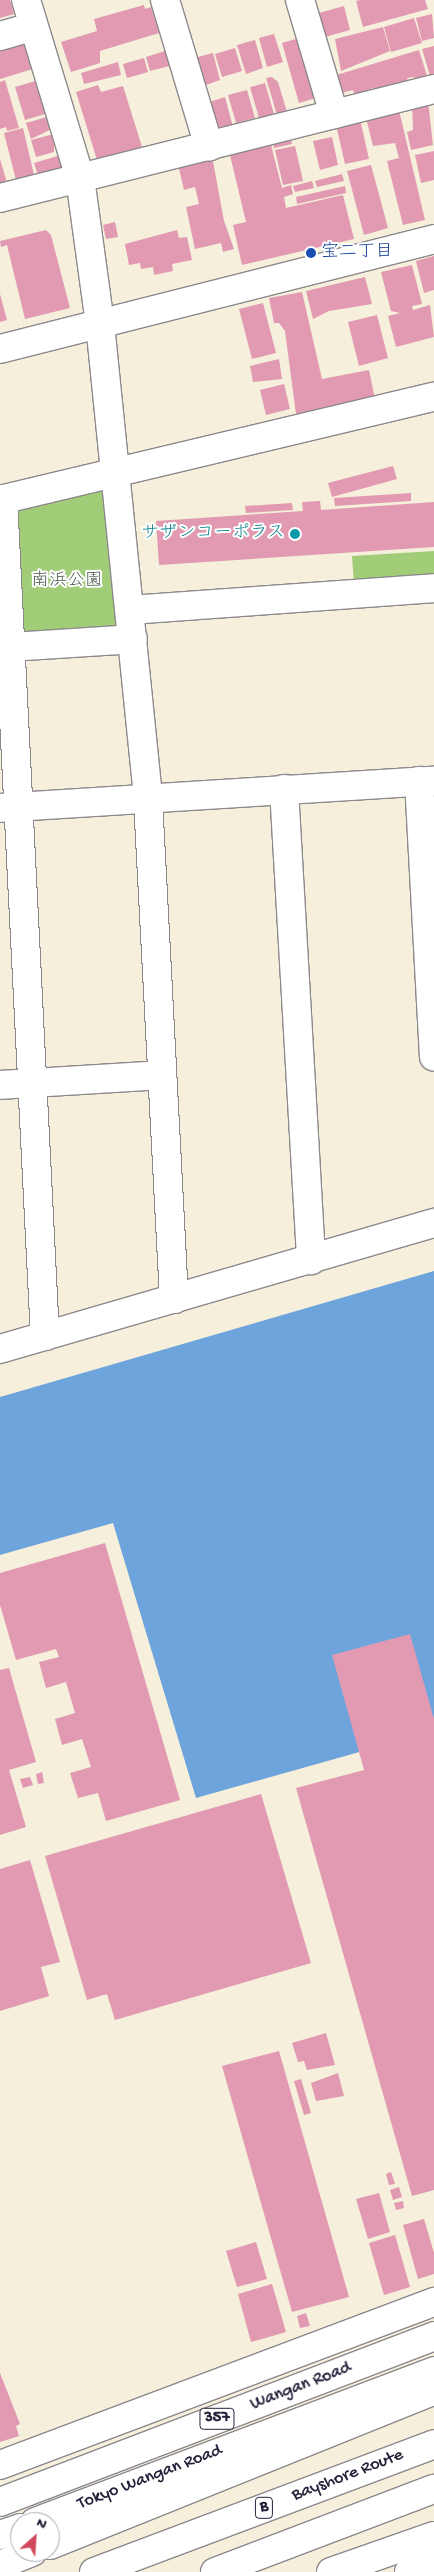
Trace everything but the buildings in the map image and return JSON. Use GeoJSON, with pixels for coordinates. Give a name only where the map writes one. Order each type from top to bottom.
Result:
{"type":"FeatureCollection","features":[{"type":"Feature","properties":{"kind":"main road"},"geometry":{"type":"LineString","coordinates":[[26,0],[80,178],[100,324],[148,799],[174,1299]]}},
{"type":"Feature","properties":{"kind":"main road"},"geometry":{"type":"LineString","coordinates":[[165,0],[209,147]]}},
{"type":"Feature","properties":{"kind":"main road"},"geometry":{"type":"LineString","coordinates":[[300,0],[334,114]]}},
{"type":"Feature","properties":{"kind":"main road"},"geometry":{"type":"LineString","coordinates":[[0,36],[34,26]]}},
{"type":"Feature","properties":{"kind":"main road"},"geometry":{"type":"LineString","coordinates":[[0,198],[434,90]]}},
{"type":"Feature","properties":{"kind":"main road"},"geometry":{"type":"LineString","coordinates":[[0,349],[434,239]]}},
{"type":"Feature","properties":{"kind":"main road"},"geometry":{"type":"LineString","coordinates":[[45,1336],[32,1083],[9,808],[7,659],[1,500],[434,397]]}},
{"type":"Feature","properties":{"kind":"main road"},"geometry":{"type":"LineString","coordinates":[[130,610],[434,588]]}},
{"type":"Feature","properties":{"kind":"main road"},"geometry":{"type":"LineString","coordinates":[[7,659],[133,640]]}},
{"type":"Feature","properties":{"kind":"main road"},"geometry":{"type":"LineString","coordinates":[[9,808],[427,781],[434,1057]]}},
{"type":"Feature","properties":{"kind":"main road"},"geometry":{"type":"LineString","coordinates":[[284,790],[311,1260]]}},
{"type":"Feature","properties":{"kind":"main road"},"geometry":{"type":"LineString","coordinates":[[0,1085],[162,1074]]}},
{"type":"Feature","properties":{"kind":"main road"},"geometry":{"type":"LineString","coordinates":[[0,1349],[434,1223]]}},
{"type":"Feature","properties":{"kind":"main road"},"geometry":{"type":"LineString","coordinates":[[0,2465],[434,2302]]}},
{"type":"Feature","properties":{"kind":"main road","name":"Wangan Road"},"geometry":{"type":"LineString","coordinates":[[0,2502],[434,2336]]}},
{"type":"Feature","properties":{"kind":"main road","name":"Tokyo Wangan Road"},"geometry":{"type":"LineString","coordinates":[[60,2513],[434,2371]]}},
{"type":"Feature","properties":{"kind":"main road"},"geometry":{"type":"LineString","coordinates":[[60,2541],[359,2424],[434,2391]]}},
{"type":"Feature","properties":{"kind":"main road","name":"Bayshore Route"},"geometry":{"type":"LineString","coordinates":[[94,2572],[434,2444]]}},
{"type":"Feature","properties":{"kind":"main road"},"geometry":{"type":"LineString","coordinates":[[215,2572],[434,2489]]}},
{"type":"Feature","properties":{"kind":"main road"},"geometry":{"type":"LineString","coordinates":[[331,2572],[434,2536]]}},
{"type":"Feature","properties":{"kind":"main road"},"geometry":{"type":"LineString","coordinates":[[410,2572],[434,2563]]}},
{"type":"Feature","properties":{"kind":"green space","name":"南浜公園"},"geometry":{"type":"Polygon","coordinates":[[[108,488],[123,626],[19,636],[13,513],[19,504],[108,488]]]}},
{"type":"Feature","properties":{"kind":"green space"},"geometry":{"type":"Polygon","coordinates":[[[434,551],[434,580],[354,585],[352,556],[434,551]]]}},
{"type":"Feature","properties":{"kind":"water"},"geometry":{"type":"Polygon","coordinates":[[[434,1271],[434,1731],[196,1798],[113,1523],[0,1555],[0,1397],[434,1271]]]}},
{"type":"Feature","properties":{"kind":"place","name":"宝二丁目"},"geometry":{"type":"Point","coordinates":[311,253]}},
{"type":"Feature","properties":{"kind":"place","name":"サザンコーポラス"},"geometry":{"type":"Point","coordinates":[295,534]}}]}
